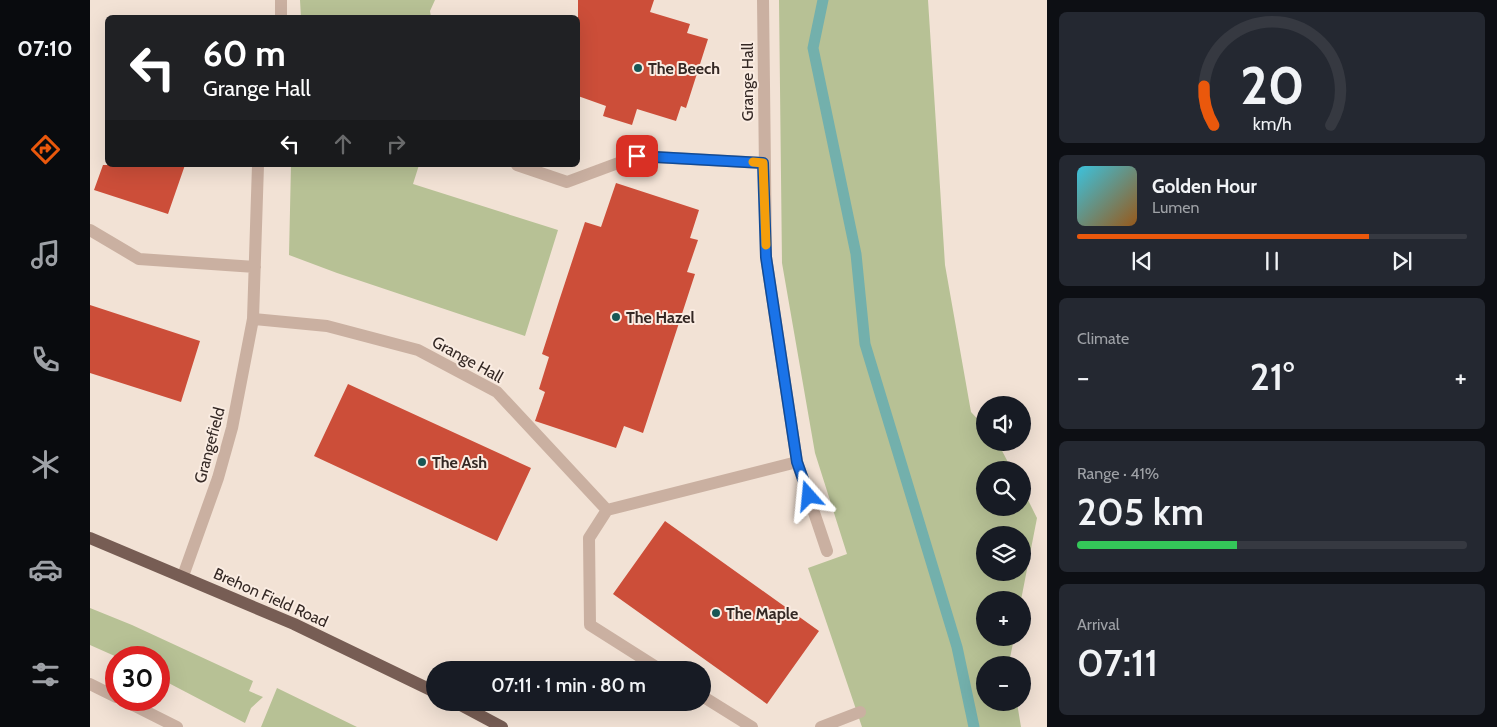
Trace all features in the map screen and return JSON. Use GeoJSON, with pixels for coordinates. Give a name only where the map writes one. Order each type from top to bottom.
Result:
{"type":"FeatureCollection","features":[{"type":"Feature","properties":{"kind":"main road","name":"Brehon Field Road"},"geometry":{"type":"LineString","coordinates":[[90,538],[294,624],[426,688]]}},
{"type":"Feature","properties":{"kind":"main road"},"geometry":{"type":"LineString","coordinates":[[472,711],[502,727]]}},
{"type":"Feature","properties":{"kind":"street"},"geometry":{"type":"LineString","coordinates":[[281,0],[281,15]]}},
{"type":"Feature","properties":{"kind":"street","name":"Grange Hall"},"geometry":{"type":"LineString","coordinates":[[763,0],[763,163],[766,257],[797,462],[827,551]]}},
{"type":"Feature","properties":{"kind":"street"},"geometry":{"type":"LineString","coordinates":[[523,167],[567,182],[637,156],[763,163]]}},
{"type":"Feature","properties":{"kind":"street","name":"Grangefield"},"geometry":{"type":"LineString","coordinates":[[183,576],[216,486],[232,428],[252,318],[258,167]]}},
{"type":"Feature","properties":{"kind":"street"},"geometry":{"type":"LineString","coordinates":[[90,230],[139,259],[255,267]]}},
{"type":"Feature","properties":{"kind":"street","name":"Grange Hall"},"geometry":{"type":"LineString","coordinates":[[252,318],[327,326],[418,350],[497,392],[607,510]]}},
{"type":"Feature","properties":{"kind":"street"},"geometry":{"type":"LineString","coordinates":[[648,661],[590,625],[589,538],[607,510],[797,462]]}},
{"type":"Feature","properties":{"kind":"street"},"geometry":{"type":"LineString","coordinates":[[90,684],[105,692]]}},
{"type":"Feature","properties":{"kind":"street"},"geometry":{"type":"LineString","coordinates":[[711,702],[752,727]]}},
{"type":"Feature","properties":{"kind":"street"},"geometry":{"type":"LineString","coordinates":[[145,711],[177,727]]}},
{"type":"Feature","properties":{"kind":"street"},"geometry":{"type":"LineString","coordinates":[[821,727],[860,712]]}},
{"type":"Feature","properties":{"kind":"green space"},"geometry":{"type":"Polygon","coordinates":[[[300,0],[435,0],[430,11],[431,15],[301,15],[300,0]]]}},
{"type":"Feature","properties":{"kind":"green space"},"geometry":{"type":"Polygon","coordinates":[[[779,0],[928,0],[945,265],[971,412],[976,417],[976,451],[1002,451],[1007,461],[976,461],[976,516],[1031,516],[1031,506],[1037,518],[1031,549],[1031,526],[976,526],[976,581],[1025,581],[1023,591],[976,591],[976,646],[1012,646],[1010,656],[976,656],[976,711],[1018,711],[1021,727],[862,727],[808,568],[847,554],[815,453],[782,263],[779,0]]]}},
{"type":"Feature","properties":{"kind":"green space"},"geometry":{"type":"Polygon","coordinates":[[[291,167],[418,167],[413,184],[558,230],[525,336],[289,255],[291,167]]]}},
{"type":"Feature","properties":{"kind":"green space"},"geometry":{"type":"Polygon","coordinates":[[[90,608],[132,625],[253,681],[249,691],[263,697],[251,708],[245,723],[170,684],[170,646],[105,646],[105,652],[90,645],[90,608]]]}},
{"type":"Feature","properties":{"kind":"green space"},"geometry":{"type":"Polygon","coordinates":[[[277,688],[357,727],[261,727],[277,688]]]}},
{"type":"Feature","properties":{"kind":"building","name":"The Beech"},"geometry":{"type":"Polygon","coordinates":[[[578,0],[654,0],[650,12],[690,24],[687,33],[708,39],[686,108],[681,106],[676,121],[637,109],[632,125],[603,116],[606,106],[580,97],[580,15],[578,15],[578,0]]]}},
{"type":"Feature","properties":{"kind":"building"},"geometry":{"type":"Polygon","coordinates":[[[103,165],[105,167],[184,167],[168,214],[94,190],[103,165]]]}},
{"type":"Feature","properties":{"kind":"building","name":"The Hazel"},"geometry":{"type":"Polygon","coordinates":[[[616,183],[699,210],[690,238],[698,240],[687,272],[695,274],[643,433],[624,426],[616,448],[535,421],[545,392],[539,389],[549,357],[542,354],[585,222],[601,227],[616,183]]]}},
{"type":"Feature","properties":{"kind":"building"},"geometry":{"type":"Polygon","coordinates":[[[90,305],[200,341],[181,402],[90,373],[90,305]]]}},
{"type":"Feature","properties":{"kind":"building","name":"The Ash"},"geometry":{"type":"Polygon","coordinates":[[[348,384],[531,468],[497,541],[314,456],[348,384]]]}},
{"type":"Feature","properties":{"kind":"building","name":"The Maple"},"geometry":{"type":"Polygon","coordinates":[[[665,521],[819,631],[767,704],[711,664],[711,661],[707,661],[613,594],[665,521]]]}},
{"type":"Feature","properties":{"kind":"waterway"},"geometry":{"type":"LineString","coordinates":[[823,0],[813,48],[856,254],[865,344],[957,647],[974,727]]}},
{"type":"Feature","properties":{"kind":"slow traffic"},"geometry":{"type":"LineString","coordinates":[[753,162],[763,163],[766,245]]}},
{"type":"Feature","properties":{"kind":"place","name":"The Beech"},"geometry":{"type":"Point","coordinates":[638,68]}},
{"type":"Feature","properties":{"kind":"place","name":"The Hazel"},"geometry":{"type":"Point","coordinates":[616,317]}},
{"type":"Feature","properties":{"kind":"place","name":"The Ash"},"geometry":{"type":"Point","coordinates":[422,462]}},
{"type":"Feature","properties":{"kind":"place","name":"The Maple"},"geometry":{"type":"Point","coordinates":[716,613]}},
{"type":"Feature","properties":{"kind":"route"},"geometry":{"type":"LineString","coordinates":[[637,156],[763,163],[766,257],[797,462],[809,496]]}}]}
